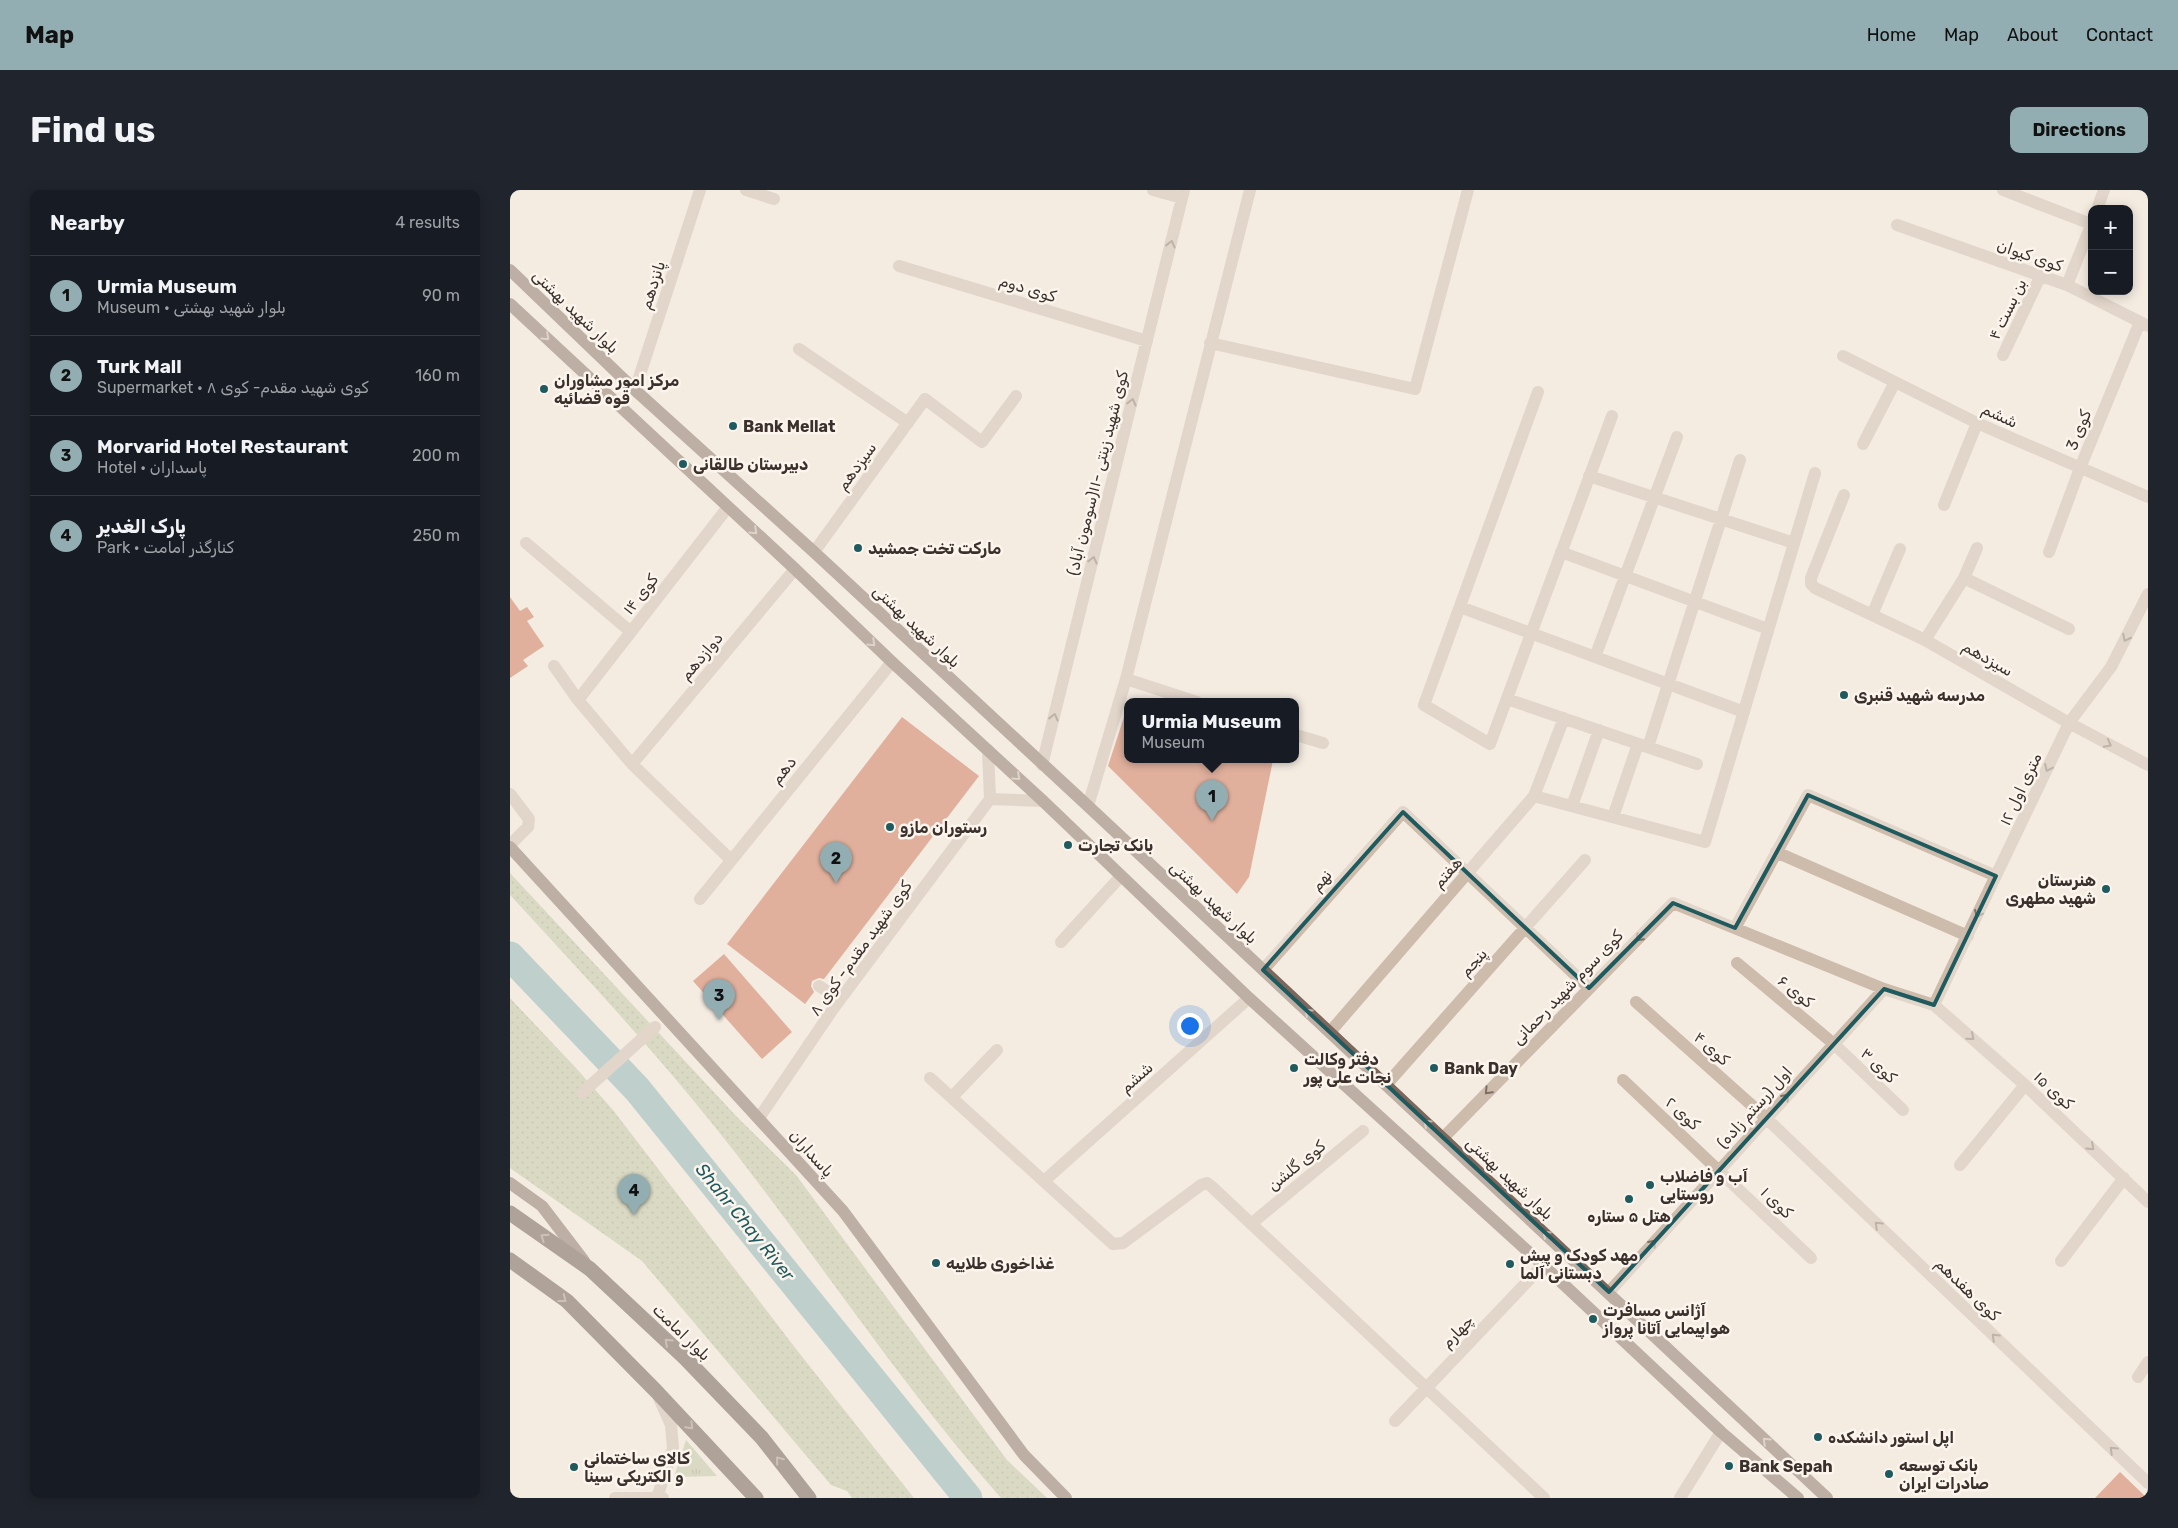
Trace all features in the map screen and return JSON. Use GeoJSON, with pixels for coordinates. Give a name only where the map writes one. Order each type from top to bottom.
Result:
{"type":"FeatureCollection","features":[{"type":"Feature","properties":{"kind":"highway","name":"بلوار امامت"},"geometry":{"type":"LineString","coordinates":[[510,1213],[590,1269],[692,1365],[762,1438],[809,1498]]}},
{"type":"Feature","properties":{"kind":"highway"},"geometry":{"type":"LineString","coordinates":[[510,1260],[567,1301],[656,1391],[756,1498]]}},
{"type":"Feature","properties":{"kind":"main road","name":"بلوار شهید بهشتی"},"geometry":{"type":"LineString","coordinates":[[510,270],[666,419],[814,552],[1088,806],[1827,1498]]}},
{"type":"Feature","properties":{"kind":"main road"},"geometry":{"type":"LineString","coordinates":[[510,304],[1043,801],[1249,998],[1543,1265],[1721,1432],[1798,1498]]}},
{"type":"Feature","properties":{"kind":"main road"},"geometry":{"type":"LineString","coordinates":[[653,437],[666,419]]}},
{"type":"Feature","properties":{"kind":"main road","name":"پاسداران"},"geometry":{"type":"LineString","coordinates":[[510,846],[842,1211],[1024,1455],[1066,1498]]}},
{"type":"Feature","properties":{"kind":"main road"},"geometry":{"type":"LineString","coordinates":[[510,1183],[542,1206],[590,1269]]}},
{"type":"Feature","properties":{"kind":"street","name":"پانزدهم"},"geometry":{"type":"LineString","coordinates":[[635,390],[700,190]]}},
{"type":"Feature","properties":{"kind":"street"},"geometry":{"type":"LineString","coordinates":[[746,190],[774,199]]}},
{"type":"Feature","properties":{"kind":"street"},"geometry":{"type":"LineString","coordinates":[[1153,190],[1183,194]]}},
{"type":"Feature","properties":{"kind":"street"},"geometry":{"type":"LineString","coordinates":[[1088,806],[1126,679],[1250,190]]}},
{"type":"Feature","properties":{"kind":"street"},"geometry":{"type":"LineString","coordinates":[[1210,343],[1415,390],[1468,190]]}},
{"type":"Feature","properties":{"kind":"street"},"geometry":{"type":"LineString","coordinates":[[2003,190],[2088,222]]}},
{"type":"Feature","properties":{"kind":"street"},"geometry":{"type":"LineString","coordinates":[[2098,205],[2104,190]]}},
{"type":"Feature","properties":{"kind":"street","name":"کوی شهید زینتی -۱۱(سومون آباد)"},"geometry":{"type":"LineString","coordinates":[[1042,765],[1183,194]]}},
{"type":"Feature","properties":{"kind":"street","name":"کوی کیوان"},"geometry":{"type":"LineString","coordinates":[[1897,225],[2067,285],[2144,324]]}},
{"type":"Feature","properties":{"kind":"street"},"geometry":{"type":"LineString","coordinates":[[2067,285],[2088,231]]}},
{"type":"Feature","properties":{"kind":"street","name":"کوی دوم"},"geometry":{"type":"LineString","coordinates":[[899,266],[1146,342]]}},
{"type":"Feature","properties":{"kind":"street","name":"بن بست ۴"},"geometry":{"type":"LineString","coordinates":[[2002,355],[2040,277]]}},
{"type":"Feature","properties":{"kind":"street","name":"کوی 3"},"geometry":{"type":"LineString","coordinates":[[2049,552],[2080,468],[2144,324]]}},
{"type":"Feature","properties":{"kind":"street"},"geometry":{"type":"LineString","coordinates":[[799,349],[908,423]]}},
{"type":"Feature","properties":{"kind":"street","name":"ششم"},"geometry":{"type":"LineString","coordinates":[[1843,356],[1976,423],[2148,497]]}},
{"type":"Feature","properties":{"kind":"street"},"geometry":{"type":"LineString","coordinates":[[1863,444],[1895,382]]}},
{"type":"Feature","properties":{"kind":"street"},"geometry":{"type":"LineString","coordinates":[[1538,392],[1424,705],[1490,744],[1612,416]]}},
{"type":"Feature","properties":{"kind":"street","name":"سیزدهم"},"geometry":{"type":"LineString","coordinates":[[814,552],[925,399],[982,442],[1016,396]]}},
{"type":"Feature","properties":{"kind":"street"},"geometry":{"type":"LineString","coordinates":[[1944,505],[1976,423]]}},
{"type":"Feature","properties":{"kind":"street"},"geometry":{"type":"LineString","coordinates":[[1596,657],[1676,437]]}},
{"type":"Feature","properties":{"kind":"street"},"geometry":{"type":"LineString","coordinates":[[1613,817],[1668,684],[1740,460]]}},
{"type":"Feature","properties":{"kind":"street"},"geometry":{"type":"LineString","coordinates":[[1534,796],[1705,842],[1815,473]]}},
{"type":"Feature","properties":{"kind":"street"},"geometry":{"type":"LineString","coordinates":[[1589,476],[1794,543]]}},
{"type":"Feature","properties":{"kind":"street","name":"سیزدهم"},"geometry":{"type":"LineString","coordinates":[[1844,494],[1811,578],[1811,584],[1815,588],[1925,640],[2069,724],[2148,765]]}},
{"type":"Feature","properties":{"kind":"street","name":"کوی ۱۴"},"geometry":{"type":"LineString","coordinates":[[578,700],[728,507]]}},
{"type":"Feature","properties":{"kind":"street"},"geometry":{"type":"LineString","coordinates":[[526,543],[631,632]]}},
{"type":"Feature","properties":{"kind":"street"},"geometry":{"type":"LineString","coordinates":[[1925,640],[1964,578],[1977,548]]}},
{"type":"Feature","properties":{"kind":"street"},"geometry":{"type":"LineString","coordinates":[[1872,615],[1900,549]]}},
{"type":"Feature","properties":{"kind":"street"},"geometry":{"type":"LineString","coordinates":[[1561,552],[1768,629]]}},
{"type":"Feature","properties":{"kind":"street","name":"دوازدهم"},"geometry":{"type":"LineString","coordinates":[[632,764],[795,569]]}},
{"type":"Feature","properties":{"kind":"street"},"geometry":{"type":"LineString","coordinates":[[1964,578],[2069,629]]}},
{"type":"Feature","properties":{"kind":"street","name":"۱۲ متری اول"},"geometry":{"type":"LineString","coordinates":[[1934,1005],[2069,724],[2111,667],[2148,594]]}},
{"type":"Feature","properties":{"kind":"street"},"geometry":{"type":"LineString","coordinates":[[1460,607],[1744,712]]}},
{"type":"Feature","properties":{"kind":"street","name":"دهم"},"geometry":{"type":"LineString","coordinates":[[700,899],[892,662]]}},
{"type":"Feature","properties":{"kind":"street"},"geometry":{"type":"LineString","coordinates":[[554,666],[578,700],[632,764],[731,860]]}},
{"type":"Feature","properties":{"kind":"street"},"geometry":{"type":"LineString","coordinates":[[1126,679],[1185,698]]}},
{"type":"Feature","properties":{"kind":"street"},"geometry":{"type":"LineString","coordinates":[[1507,698],[1697,764]]}},
{"type":"Feature","properties":{"kind":"street","name":"هفتم"},"geometry":{"type":"LineString","coordinates":[[1330,1032],[1534,796],[1564,718]]}},
{"type":"Feature","properties":{"kind":"street"},"geometry":{"type":"LineString","coordinates":[[1572,806],[1599,730]]}},
{"type":"Feature","properties":{"kind":"street"},"geometry":{"type":"LineString","coordinates":[[1299,735],[1323,744]]}},
{"type":"Feature","properties":{"kind":"street"},"geometry":{"type":"LineString","coordinates":[[988,750],[990,800],[1043,801]]}},
{"type":"Feature","properties":{"kind":"street"},"geometry":{"type":"LineString","coordinates":[[510,794],[529,819],[528,826],[510,846]]}},
{"type":"Feature","properties":{"kind":"street"},"geometry":{"type":"LineString","coordinates":[[1934,1005],[1884,989],[1735,928],[1808,795],[1996,876]]}},
{"type":"Feature","properties":{"kind":"street","name":"کوی شهید مقدم- کوی ۸"},"geometry":{"type":"LineString","coordinates":[[759,1118],[833,1009],[990,800]]}},
{"type":"Feature","properties":{"kind":"street","name":"نهم"},"geometry":{"type":"LineString","coordinates":[[1263,970],[1403,812],[1468,873]]}},
{"type":"Feature","properties":{"kind":"street"},"geometry":{"type":"LineString","coordinates":[[1776,852],[1968,936]]}},
{"type":"Feature","properties":{"kind":"street","name":"پنجم"},"geometry":{"type":"LineString","coordinates":[[1386,1085],[1585,860]]}},
{"type":"Feature","properties":{"kind":"street"},"geometry":{"type":"LineString","coordinates":[[1468,873],[1589,988]]}},
{"type":"Feature","properties":{"kind":"street"},"geometry":{"type":"LineString","coordinates":[[1061,942],[1121,876]]}},
{"type":"Feature","properties":{"kind":"street","name":"کوی سوم شهید رحمانی"},"geometry":{"type":"LineString","coordinates":[[1443,1138],[1673,903],[1735,928]]}},
{"type":"Feature","properties":{"kind":"street","name":"کوی ۶"},"geometry":{"type":"LineString","coordinates":[[1737,963],[1834,1044]]}},
{"type":"Feature","properties":{"kind":"street"},"geometry":{"type":"LineString","coordinates":[[819,986],[833,996],[836,1001],[833,1009]]}},
{"type":"Feature","properties":{"kind":"street","name":"اول (رستم زاده)"},"geometry":{"type":"LineString","coordinates":[[1609,1292],[1884,989]]}},
{"type":"Feature","properties":{"kind":"street","name":"ششم"},"geometry":{"type":"LineString","coordinates":[[1044,1181],[1249,998]]}},
{"type":"Feature","properties":{"kind":"street","name":"کوی ۴"},"geometry":{"type":"LineString","coordinates":[[1636,1002],[1766,1118]]}},
{"type":"Feature","properties":{"kind":"street","name":"کوی ۱۵"},"geometry":{"type":"LineString","coordinates":[[1934,1005],[2025,1085],[2148,1202]]}},
{"type":"Feature","properties":{"kind":"street"},"geometry":{"type":"LineString","coordinates":[[582,1093],[655,1027]]}},
{"type":"Feature","properties":{"kind":"street","name":"کوی ۳"},"geometry":{"type":"LineString","coordinates":[[1834,1044],[1903,1110]]}},
{"type":"Feature","properties":{"kind":"street"},"geometry":{"type":"LineString","coordinates":[[952,1097],[997,1050]]}},
{"type":"Feature","properties":{"kind":"street"},"geometry":{"type":"LineString","coordinates":[[930,1078],[1112,1244],[1123,1243],[1207,1183],[1544,1498]]}},
{"type":"Feature","properties":{"kind":"street","name":"کوی ۲"},"geometry":{"type":"LineString","coordinates":[[1623,1080],[1720,1170]]}},
{"type":"Feature","properties":{"kind":"street"},"geometry":{"type":"LineString","coordinates":[[1960,1165],[2025,1085]]}},
{"type":"Feature","properties":{"kind":"street","name":"کوی هفدهم"},"geometry":{"type":"LineString","coordinates":[[1766,1118],[2148,1483]]}},
{"type":"Feature","properties":{"kind":"street","name":"کوی گلشن"},"geometry":{"type":"LineString","coordinates":[[1251,1224],[1363,1132]]}},
{"type":"Feature","properties":{"kind":"street","name":"کوی ۱"},"geometry":{"type":"LineString","coordinates":[[1720,1170],[1811,1258]]}},
{"type":"Feature","properties":{"kind":"street"},"geometry":{"type":"LineString","coordinates":[[2061,1261],[2124,1178]]}},
{"type":"Feature","properties":{"kind":"street","name":"چهارم"},"geometry":{"type":"LineString","coordinates":[[1395,1421],[1543,1265]]}},
{"type":"Feature","properties":{"kind":"street"},"geometry":{"type":"LineString","coordinates":[[2138,1377],[2148,1362]]}},
{"type":"Feature","properties":{"kind":"street"},"geometry":{"type":"LineString","coordinates":[[615,1498],[659,1498],[673,1448],[671,1425],[656,1391]]}},
{"type":"Feature","properties":{"kind":"street"},"geometry":{"type":"LineString","coordinates":[[1680,1498],[1721,1432]]}},
{"type":"Feature","properties":{"kind":"highlighted area"},"geometry":{"type":"Polygon","coordinates":[[[1808,795],[1996,876],[1934,1005],[1884,989],[1609,1292],[1263,970],[1403,812],[1589,988],[1673,903],[1735,928],[1808,795]]]}},
{"type":"Feature","properties":{"kind":"green space"},"geometry":{"type":"Polygon","coordinates":[[[510,873],[738,1118],[796,1175],[1007,1460],[1047,1498],[1001,1498],[968,1460],[905,1380],[753,1176],[696,1103],[635,1032],[510,895],[510,873]]]}},
{"type":"Feature","properties":{"kind":"green space"},"geometry":{"type":"Polygon","coordinates":[[[510,998],[613,1110],[796,1349],[914,1498],[852,1498],[847,1491],[831,1485],[642,1261],[510,1168],[510,998]]]}},
{"type":"Feature","properties":{"kind":"green space"},"geometry":{"type":"Polygon","coordinates":[[[686,1440],[717,1476],[674,1477],[686,1440]]]}},
{"type":"Feature","properties":{"kind":"building"},"geometry":{"type":"Polygon","coordinates":[[[510,597],[520,611],[527,607],[534,617],[527,621],[544,646],[523,660],[528,666],[510,678],[510,597]]]}},
{"type":"Feature","properties":{"kind":"building"},"geometry":{"type":"Polygon","coordinates":[[[902,717],[979,776],[824,979],[819,978],[812,981],[811,986],[814,992],[805,1004],[727,944],[902,717]]]}},
{"type":"Feature","properties":{"kind":"building"},"geometry":{"type":"Polygon","coordinates":[[[1124,717],[1124,763],[1272,763],[1249,877],[1237,894],[1108,766],[1124,717]]]}},
{"type":"Feature","properties":{"kind":"building"},"geometry":{"type":"Polygon","coordinates":[[[724,954],[792,1032],[762,1059],[693,981],[724,954]]]}},
{"type":"Feature","properties":{"kind":"building"},"geometry":{"type":"Polygon","coordinates":[[[2120,1472],[2147,1498],[2095,1498],[2120,1472]]]}},
{"type":"Feature","properties":{"kind":"waterway","name":"Shahr Chay River"},"geometry":{"type":"LineString","coordinates":[[510,956],[637,1089],[968,1498]]}},
{"type":"Feature","properties":{"kind":"place","name":"مرکز امور مشاوران قوه قضائیه"},"geometry":{"type":"Point","coordinates":[544,389]}},
{"type":"Feature","properties":{"kind":"place","name":"Bank Mellat"},"geometry":{"type":"Point","coordinates":[733,426]}},
{"type":"Feature","properties":{"kind":"place","name":"دبیرستان طالقانی"},"geometry":{"type":"Point","coordinates":[683,464]}},
{"type":"Feature","properties":{"kind":"place","name":"مارکت تخت جمشید"},"geometry":{"type":"Point","coordinates":[858,548]}},
{"type":"Feature","properties":{"kind":"place","name":"مدرسه شهید قنبری"},"geometry":{"type":"Point","coordinates":[1844,695]}},
{"type":"Feature","properties":{"kind":"place","name":"Urmia Museum"},"geometry":{"type":"Point","coordinates":[1212,821]}},
{"type":"Feature","properties":{"kind":"place","name":"رستوران مازو"},"geometry":{"type":"Point","coordinates":[890,827]}},
{"type":"Feature","properties":{"kind":"place","name":"بانک تجارت"},"geometry":{"type":"Point","coordinates":[1068,845]}},
{"type":"Feature","properties":{"kind":"place","name":"Turk Mall"},"geometry":{"type":"Point","coordinates":[836,883]}},
{"type":"Feature","properties":{"kind":"place","name":"هنرستان شهید مطهری"},"geometry":{"type":"Point","coordinates":[2106,889]}},
{"type":"Feature","properties":{"kind":"place","name":"Morvarid Hotel Restaurant"},"geometry":{"type":"Point","coordinates":[719,1020]}},
{"type":"Feature","properties":{"kind":"place","name":"دفتر وکالت نجات علی پور"},"geometry":{"type":"Point","coordinates":[1294,1068]}},
{"type":"Feature","properties":{"kind":"place","name":"Bank Day"},"geometry":{"type":"Point","coordinates":[1434,1068]}},
{"type":"Feature","properties":{"kind":"place","name":"آب و فاضلاب روستایی"},"geometry":{"type":"Point","coordinates":[1650,1185]}},
{"type":"Feature","properties":{"kind":"place","name":"هتل ۵ ستاره"},"geometry":{"type":"Point","coordinates":[1629,1199]}},
{"type":"Feature","properties":{"kind":"place","name":"پارک الغدیر"},"geometry":{"type":"Point","coordinates":[634,1215]}},
{"type":"Feature","properties":{"kind":"place","name":"غذاخوری طلاییه"},"geometry":{"type":"Point","coordinates":[936,1263]}},
{"type":"Feature","properties":{"kind":"place","name":"مهد کودک و پیش دبستانی آلما"},"geometry":{"type":"Point","coordinates":[1510,1264]}},
{"type":"Feature","properties":{"kind":"place","name":"آژانس مسافرت هواپیمایی آتانا پرواز"},"geometry":{"type":"Point","coordinates":[1593,1319]}},
{"type":"Feature","properties":{"kind":"place","name":"اپل استور دانشکده"},"geometry":{"type":"Point","coordinates":[1818,1437]}},
{"type":"Feature","properties":{"kind":"place","name":"Bank Sepah"},"geometry":{"type":"Point","coordinates":[1729,1466]}},
{"type":"Feature","properties":{"kind":"place","name":"کالای ساختمانی و الکتریکی سینا"},"geometry":{"type":"Point","coordinates":[574,1467]}},
{"type":"Feature","properties":{"kind":"place","name":"بانک توسعه صادرات ایران"},"geometry":{"type":"Point","coordinates":[1889,1474]}}]}
